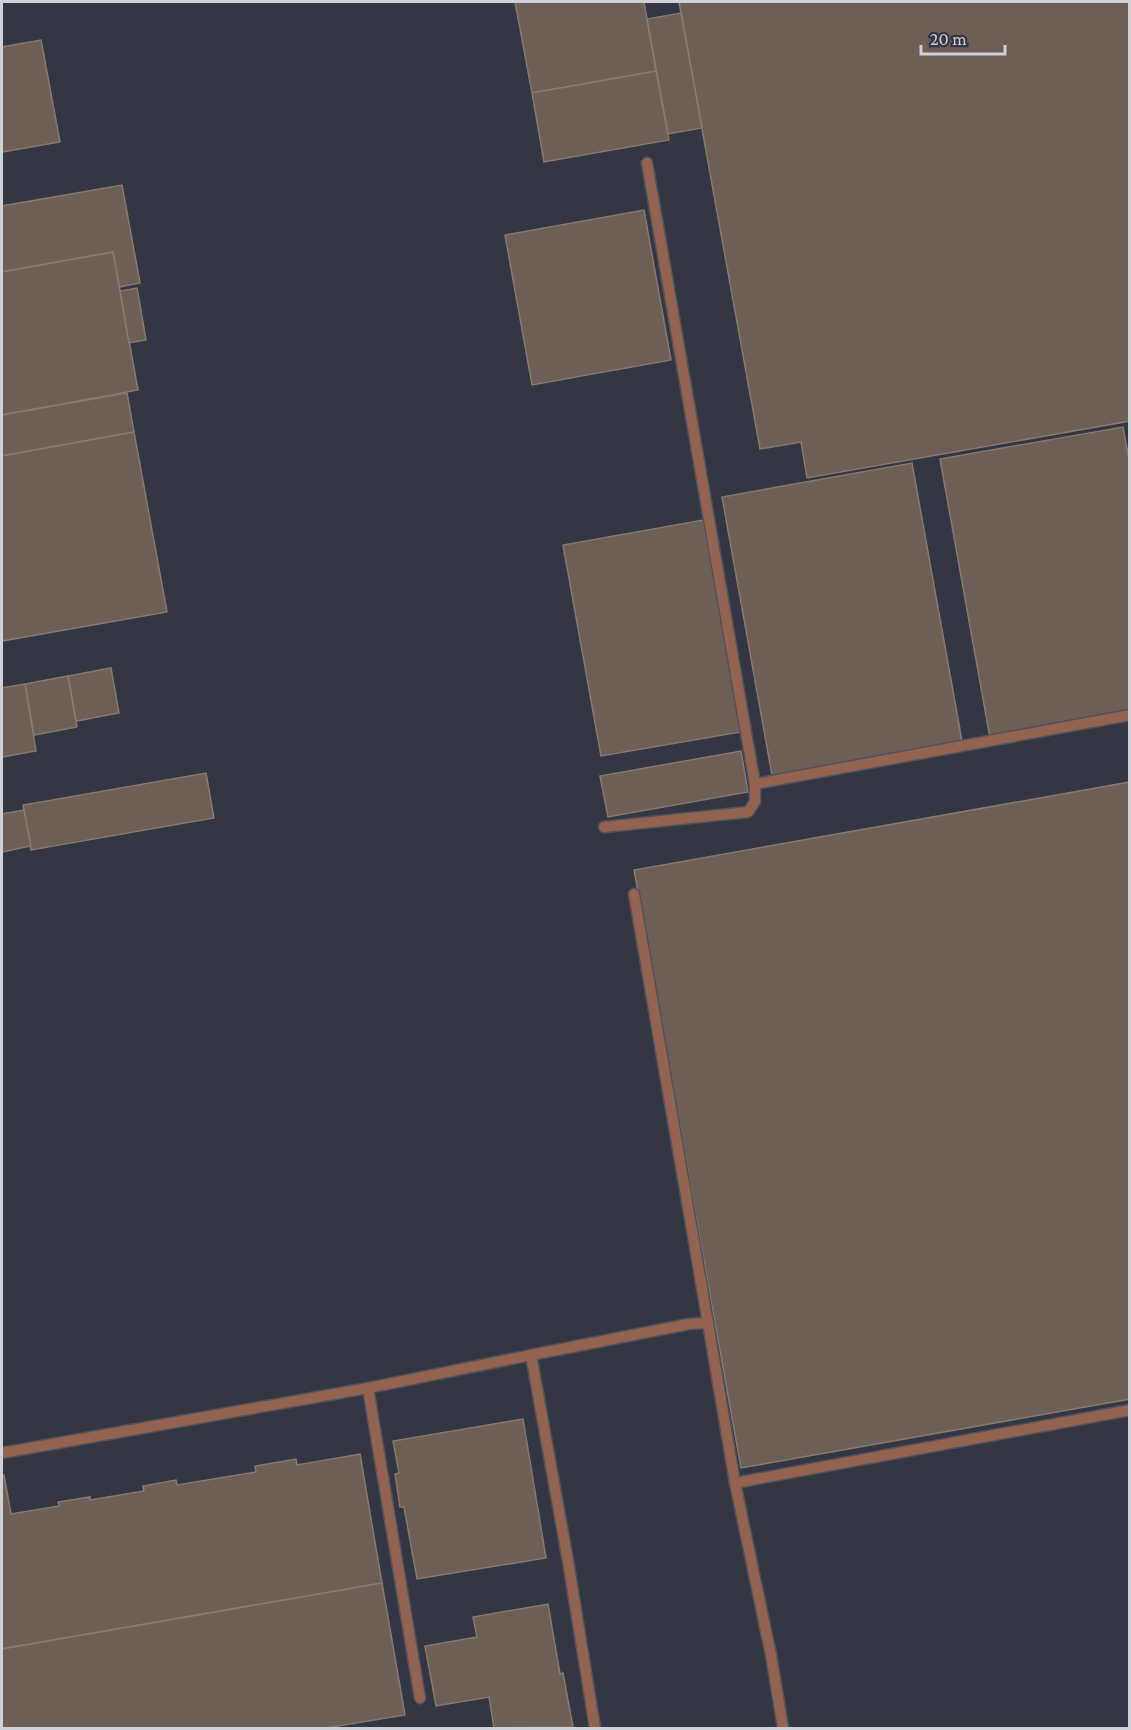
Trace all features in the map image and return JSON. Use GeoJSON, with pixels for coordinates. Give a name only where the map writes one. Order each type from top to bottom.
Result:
{"type":"FeatureCollection","features":[{"type":"Feature","properties":{"kind":"lane"},"geometry":{"type":"LineString","coordinates":[[603,827],[748,812],[755,802],[755,784],[647,164]]}},
{"type":"Feature","properties":{"kind":"lane"},"geometry":{"type":"LineString","coordinates":[[755,784],[1130,715]]}},
{"type":"Feature","properties":{"kind":"lane"},"geometry":{"type":"LineString","coordinates":[[634,894],[735,1483],[771,1655],[783,1728]]}},
{"type":"Feature","properties":{"kind":"lane"},"geometry":{"type":"LineString","coordinates":[[2,1453],[368,1388],[689,1324],[708,1323]]}},
{"type":"Feature","properties":{"kind":"lane"},"geometry":{"type":"LineString","coordinates":[[531,1355],[561,1516],[596,1728]]}},
{"type":"Feature","properties":{"kind":"lane"},"geometry":{"type":"LineString","coordinates":[[368,1388],[420,1698]]}},
{"type":"Feature","properties":{"kind":"lane"},"geometry":{"type":"LineString","coordinates":[[735,1483],[1130,1410]]}},
{"type":"Feature","properties":{"kind":"building"},"geometry":{"type":"Polygon","coordinates":[[[515,2],[644,2],[656,71],[532,93],[515,2]]]}},
{"type":"Feature","properties":{"kind":"building"},"geometry":{"type":"Polygon","coordinates":[[[679,2],[1130,2],[1130,421],[807,478],[801,442],[760,449],[679,2]]]}},
{"type":"Feature","properties":{"kind":"building"},"geometry":{"type":"Polygon","coordinates":[[[681,13],[702,128],[668,134],[647,19],[681,13]]]}},
{"type":"Feature","properties":{"kind":"building"},"geometry":{"type":"Polygon","coordinates":[[[41,40],[60,142],[2,152],[2,47],[41,40]]]}},
{"type":"Feature","properties":{"kind":"building"},"geometry":{"type":"Polygon","coordinates":[[[656,71],[669,140],[544,162],[532,93],[656,71]]]}},
{"type":"Feature","properties":{"kind":"building"},"geometry":{"type":"Polygon","coordinates":[[[122,185],[140,283],[119,287],[113,252],[2,272],[2,206],[122,185]]]}},
{"type":"Feature","properties":{"kind":"building"},"geometry":{"type":"Polygon","coordinates":[[[644,210],[671,360],[532,385],[505,235],[644,210]]]}},
{"type":"Feature","properties":{"kind":"building"},"geometry":{"type":"Polygon","coordinates":[[[113,252],[138,390],[2,415],[2,272],[113,252]]]}},
{"type":"Feature","properties":{"kind":"building"},"geometry":{"type":"Polygon","coordinates":[[[137,288],[146,340],[129,343],[120,291],[137,288]]]}},
{"type":"Feature","properties":{"kind":"building"},"geometry":{"type":"Polygon","coordinates":[[[127,393],[134,432],[2,456],[2,415],[127,393]]]}},
{"type":"Feature","properties":{"kind":"building"},"geometry":{"type":"Polygon","coordinates":[[[1123,427],[1130,465],[1130,714],[990,738],[940,459],[1123,427]]]}},
{"type":"Feature","properties":{"kind":"building"},"geometry":{"type":"Polygon","coordinates":[[[134,432],[167,612],[2,641],[2,456],[134,432]]]}},
{"type":"Feature","properties":{"kind":"building"},"geometry":{"type":"Polygon","coordinates":[[[912,463],[962,741],[772,775],[722,497],[912,463]]]}},
{"type":"Feature","properties":{"kind":"building"},"geometry":{"type":"Polygon","coordinates":[[[703,520],[741,732],[601,756],[563,545],[703,520]]]}},
{"type":"Feature","properties":{"kind":"building"},"geometry":{"type":"Polygon","coordinates":[[[111,668],[119,713],[76,721],[68,676],[111,668]]]}},
{"type":"Feature","properties":{"kind":"building"},"geometry":{"type":"Polygon","coordinates":[[[68,676],[77,727],[34,735],[25,684],[68,676]]]}},
{"type":"Feature","properties":{"kind":"building"},"geometry":{"type":"Polygon","coordinates":[[[25,684],[36,751],[2,757],[2,688],[25,684]]]}},
{"type":"Feature","properties":{"kind":"building"},"geometry":{"type":"Polygon","coordinates":[[[741,751],[748,792],[608,817],[600,776],[741,751]]]}},
{"type":"Feature","properties":{"kind":"building"},"geometry":{"type":"Polygon","coordinates":[[[206,773],[214,818],[31,850],[23,805],[206,773]]]}},
{"type":"Feature","properties":{"kind":"building"},"geometry":{"type":"Polygon","coordinates":[[[1130,782],[1130,1399],[741,1468],[634,870],[1130,782]]]}},
{"type":"Feature","properties":{"kind":"building"},"geometry":{"type":"Polygon","coordinates":[[[24,810],[31,846],[2,852],[2,814],[24,810]]]}},
{"type":"Feature","properties":{"kind":"building"},"geometry":{"type":"Polygon","coordinates":[[[523,1419],[546,1558],[417,1579],[404,1507],[400,1507],[395,1474],[399,1473],[393,1441],[523,1419]]]}},
{"type":"Feature","properties":{"kind":"building"},"geometry":{"type":"Polygon","coordinates":[[[360,1454],[382,1583],[2,1649],[2,1475],[4,1475],[11,1514],[59,1506],[58,1502],[90,1497],[90,1500],[144,1491],[143,1486],[176,1480],[177,1485],[256,1472],[255,1466],[296,1459],[297,1465],[360,1454]]]}},
{"type":"Feature","properties":{"kind":"building"},"geometry":{"type":"Polygon","coordinates":[[[382,1583],[405,1715],[326,1728],[2,1728],[2,1649],[382,1583]]]}},
{"type":"Feature","properties":{"kind":"building"},"geometry":{"type":"Polygon","coordinates":[[[548,1604],[560,1674],[563,1673],[573,1727],[494,1728],[489,1697],[436,1706],[425,1646],[477,1637],[473,1617],[548,1604]]]}}]}
